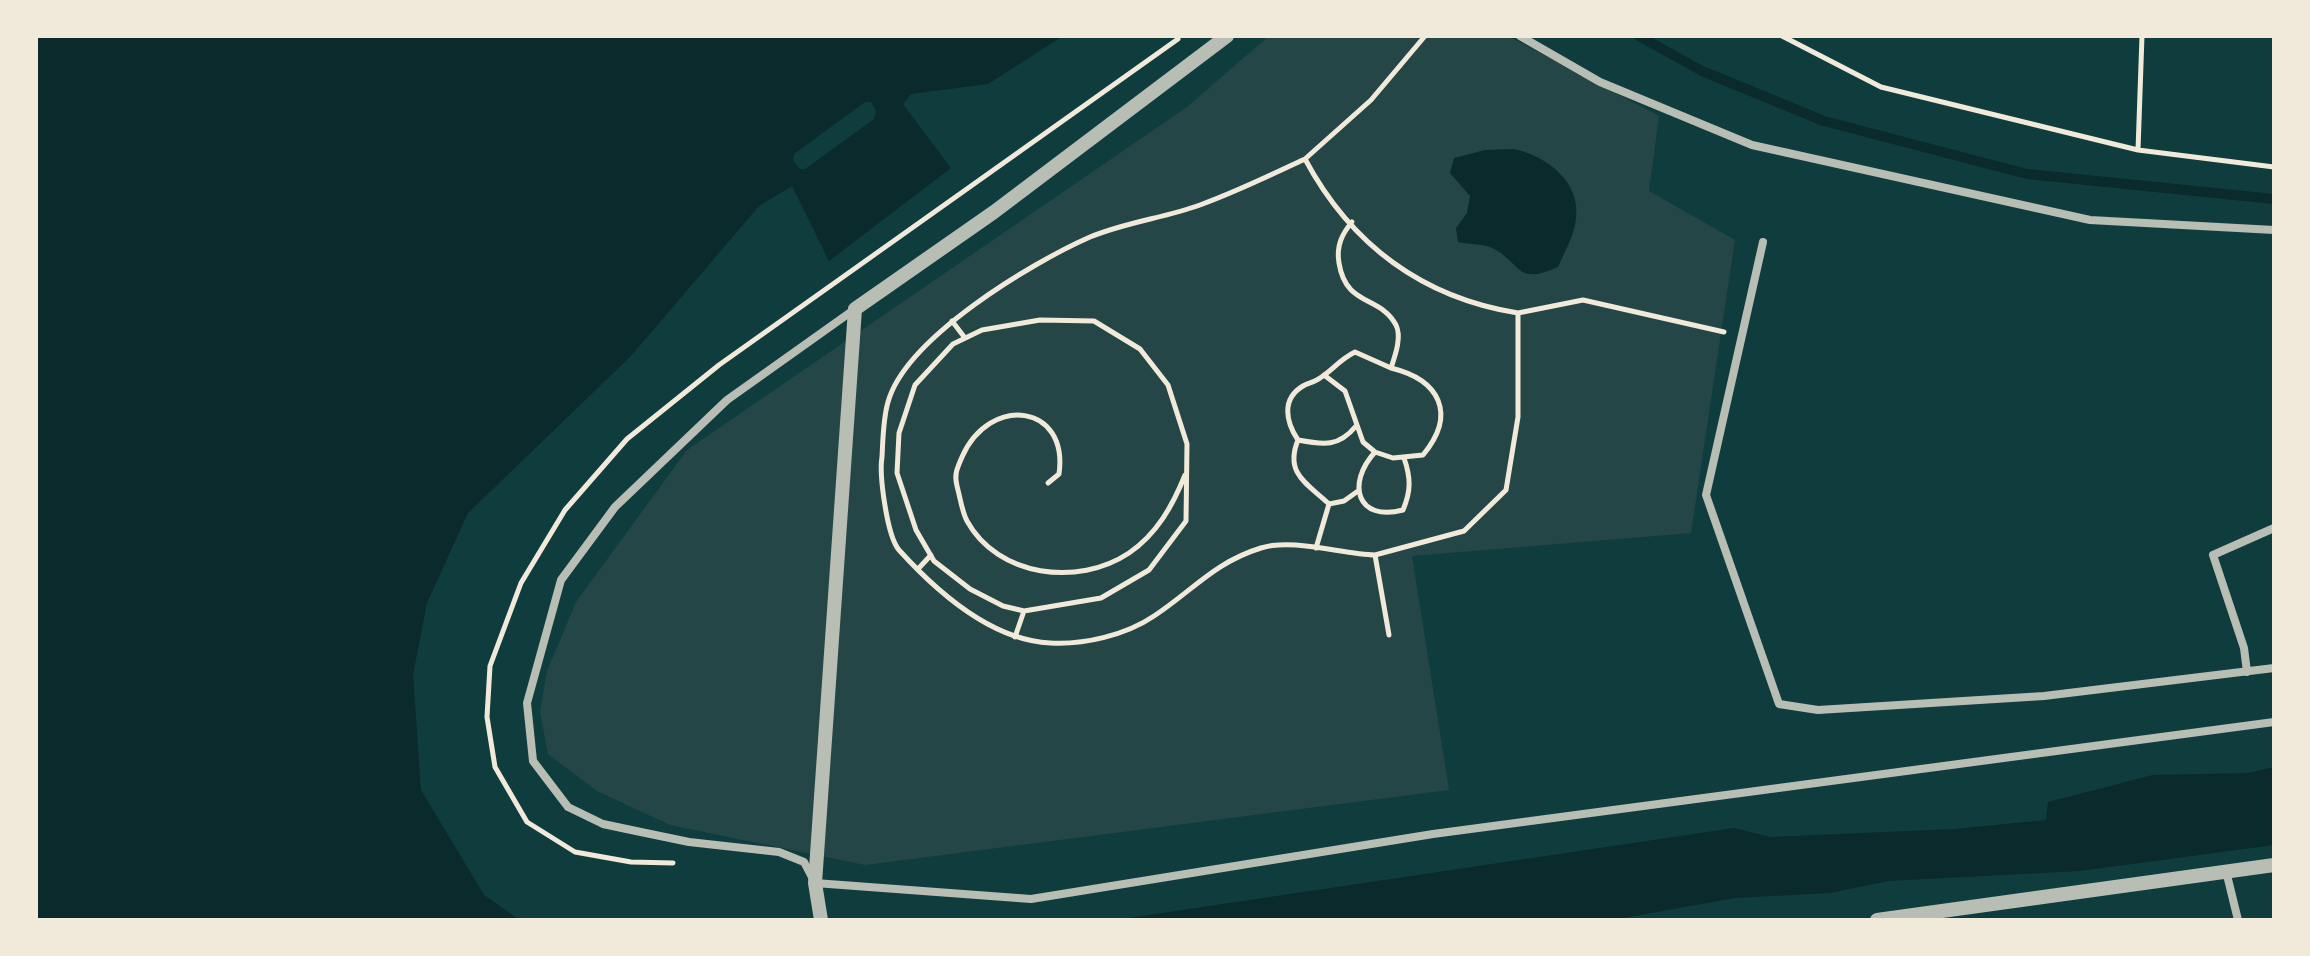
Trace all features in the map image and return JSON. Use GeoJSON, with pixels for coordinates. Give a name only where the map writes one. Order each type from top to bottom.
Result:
{"type":"FeatureCollection","features":[{"type":"Feature","properties":{"kind":"street"},"geometry":{"type":"LineString","coordinates":[[815,883],[804,862],[779,852],[649,834],[603,824],[568,807],[533,761],[527,703],[561,580],[615,507],[727,400],[994,212],[1227,36]]}},
{"type":"Feature","properties":{"kind":"street"},"geometry":{"type":"LineString","coordinates":[[1520,36],[1600,82],[1752,145],[2090,220],[2274,230]]}},
{"type":"Feature","properties":{"kind":"street"},"geometry":{"type":"LineString","coordinates":[[1763,242],[1706,495],[1779,704],[1818,710],[2044,696],[2274,668]]}},
{"type":"Feature","properties":{"kind":"street"},"geometry":{"type":"LineString","coordinates":[[821,918],[815,883],[855,309]]}},
{"type":"Feature","properties":{"kind":"street"},"geometry":{"type":"LineString","coordinates":[[2247,672],[2244,648],[2213,555],[2274,528]]}},
{"type":"Feature","properties":{"kind":"street"},"geometry":{"type":"LineString","coordinates":[[815,883],[1031,899],[1433,834],[2274,722]]}},
{"type":"Feature","properties":{"kind":"street"},"geometry":{"type":"LineString","coordinates":[[1877,920],[2274,865]]}},
{"type":"Feature","properties":{"kind":"street"},"geometry":{"type":"LineString","coordinates":[[2226,871],[2238,920]]}},
{"type":"Feature","properties":{"kind":"path"},"geometry":{"type":"LineString","coordinates":[[685,863],[631,862],[575,852],[527,822],[495,767],[487,717],[490,666],[529,571],[565,510],[627,439],[719,365],[1182,36]]}},
{"type":"Feature","properties":{"kind":"path"},"geometry":{"type":"LineString","coordinates":[[1425,36],[1371,100],[1305,159],[1204,204],[1174,214],[1133,221],[1089,238],[1030,269],[952,321],[912,361],[888,401],[879,475],[896,547],[955,603],[1015,637],[1051,643],[1124,632],[1155,616],[1202,577],[1264,546],[1375,555],[1464,531],[1506,490],[1518,417],[1518,313]]}},
{"type":"Feature","properties":{"kind":"path"},"geometry":{"type":"LineString","coordinates":[[1782,36],[1881,87],[2138,150],[2274,167]]}},
{"type":"Feature","properties":{"kind":"path"},"geometry":{"type":"LineString","coordinates":[[2138,150],[2142,36]]}},
{"type":"Feature","properties":{"kind":"path"},"geometry":{"type":"LineString","coordinates":[[1305,159],[1352,222],[1401,270],[1430,288],[1479,307],[1518,313],[1583,300],[1623,306],[1742,336]]}},
{"type":"Feature","properties":{"kind":"path"},"geometry":{"type":"LineString","coordinates":[[1352,222],[1341,236],[1338,256],[1341,279],[1351,293],[1388,315],[1397,327],[1391,368]]}},
{"type":"Feature","properties":{"kind":"path"},"geometry":{"type":"LineString","coordinates":[[1040,320],[1094,321],[1140,349],[1168,385],[1187,444],[1186,470],[1186,521],[1149,570],[1101,598],[1024,611],[1003,606],[970,589],[931,555],[916,530],[897,473],[899,433],[915,385],[953,344],[982,330],[1040,320]]}},
{"type":"Feature","properties":{"kind":"path"},"geometry":{"type":"LineString","coordinates":[[952,321],[965,338]]}},
{"type":"Feature","properties":{"kind":"path"},"geometry":{"type":"LineString","coordinates":[[1298,440],[1289,426],[1287,407],[1293,393],[1324,375],[1338,360],[1355,352],[1420,377],[1432,388],[1440,417],[1440,430],[1423,455],[1404,458],[1375,452],[1363,442],[1345,391],[1324,375]]}},
{"type":"Feature","properties":{"kind":"path"},"geometry":{"type":"LineString","coordinates":[[1048,483],[1059,474],[1062,454],[1053,432],[1034,419],[1012,415],[992,419],[971,438],[954,475],[967,521],[1006,562],[1037,570],[1073,573],[1108,563],[1138,545],[1156,528],[1174,501],[1186,470]]}},
{"type":"Feature","properties":{"kind":"path"},"geometry":{"type":"LineString","coordinates":[[1298,440],[1334,444],[1356,426]]}},
{"type":"Feature","properties":{"kind":"path"},"geometry":{"type":"LineString","coordinates":[[1298,440],[1293,452],[1295,472],[1308,489],[1329,504],[1344,501],[1358,491]]}},
{"type":"Feature","properties":{"kind":"path"},"geometry":{"type":"LineString","coordinates":[[1375,452],[1359,470],[1358,491],[1366,505],[1386,515],[1403,510],[1410,494],[1410,474],[1404,458]]}},
{"type":"Feature","properties":{"kind":"path"},"geometry":{"type":"LineString","coordinates":[[1316,548],[1329,504]]}},
{"type":"Feature","properties":{"kind":"path"},"geometry":{"type":"LineString","coordinates":[[918,569],[931,555]]}},
{"type":"Feature","properties":{"kind":"path"},"geometry":{"type":"LineString","coordinates":[[1375,555],[1389,635]]}},
{"type":"Feature","properties":{"kind":"path"},"geometry":{"type":"LineString","coordinates":[[1015,637],[1024,611]]}},
{"type":"Feature","properties":{"kind":"shaded area"},"geometry":{"type":"Polygon","coordinates":[[[36,36],[1063,36],[988,84],[911,94],[903,104],[951,168],[829,261],[792,186],[759,206],[631,356],[468,513],[427,603],[413,675],[421,790],[484,895],[520,920],[36,920],[36,36]]]}},
{"type":"Feature","properties":{"kind":"shaded area"},"geometry":{"type":"Polygon","coordinates":[[[1269,36],[1508,36],[1659,116],[1649,191],[1735,240],[1691,533],[1412,556],[1449,790],[865,865],[670,825],[597,791],[548,754],[540,712],[547,671],[576,602],[687,450],[1187,107],[1269,36]]]}},
{"type":"Feature","properties":{"kind":"shaded area"},"geometry":{"type":"Polygon","coordinates":[[[1514,149],[1538,158],[1559,172],[1573,193],[1576,205],[1573,231],[1558,267],[1544,272],[1526,273],[1490,247],[1458,242],[1456,228],[1467,213],[1470,196],[1450,173],[1454,158],[1485,150],[1514,149]]]}},
{"type":"Feature","properties":{"kind":"shaded area"},"geometry":{"type":"Polygon","coordinates":[[[2274,767],[2274,845],[2080,871],[1888,881],[1830,893],[1735,898],[1612,920],[1115,920],[1734,828],[1770,837],[1954,829],[2046,820],[2048,802],[2153,775],[2248,773],[2274,767]]]}},
{"type":"Feature","properties":{"kind":"pier"},"geometry":{"type":"Polygon","coordinates":[[[865,102],[871,102],[876,111],[874,119],[805,169],[800,169],[793,160],[794,154],[865,102]]]}},
{"type":"Feature","properties":{"kind":"waterway"},"geometry":{"type":"LineString","coordinates":[[1639,36],[1702,71],[1824,121],[2027,174],[2274,199]]}}]}
